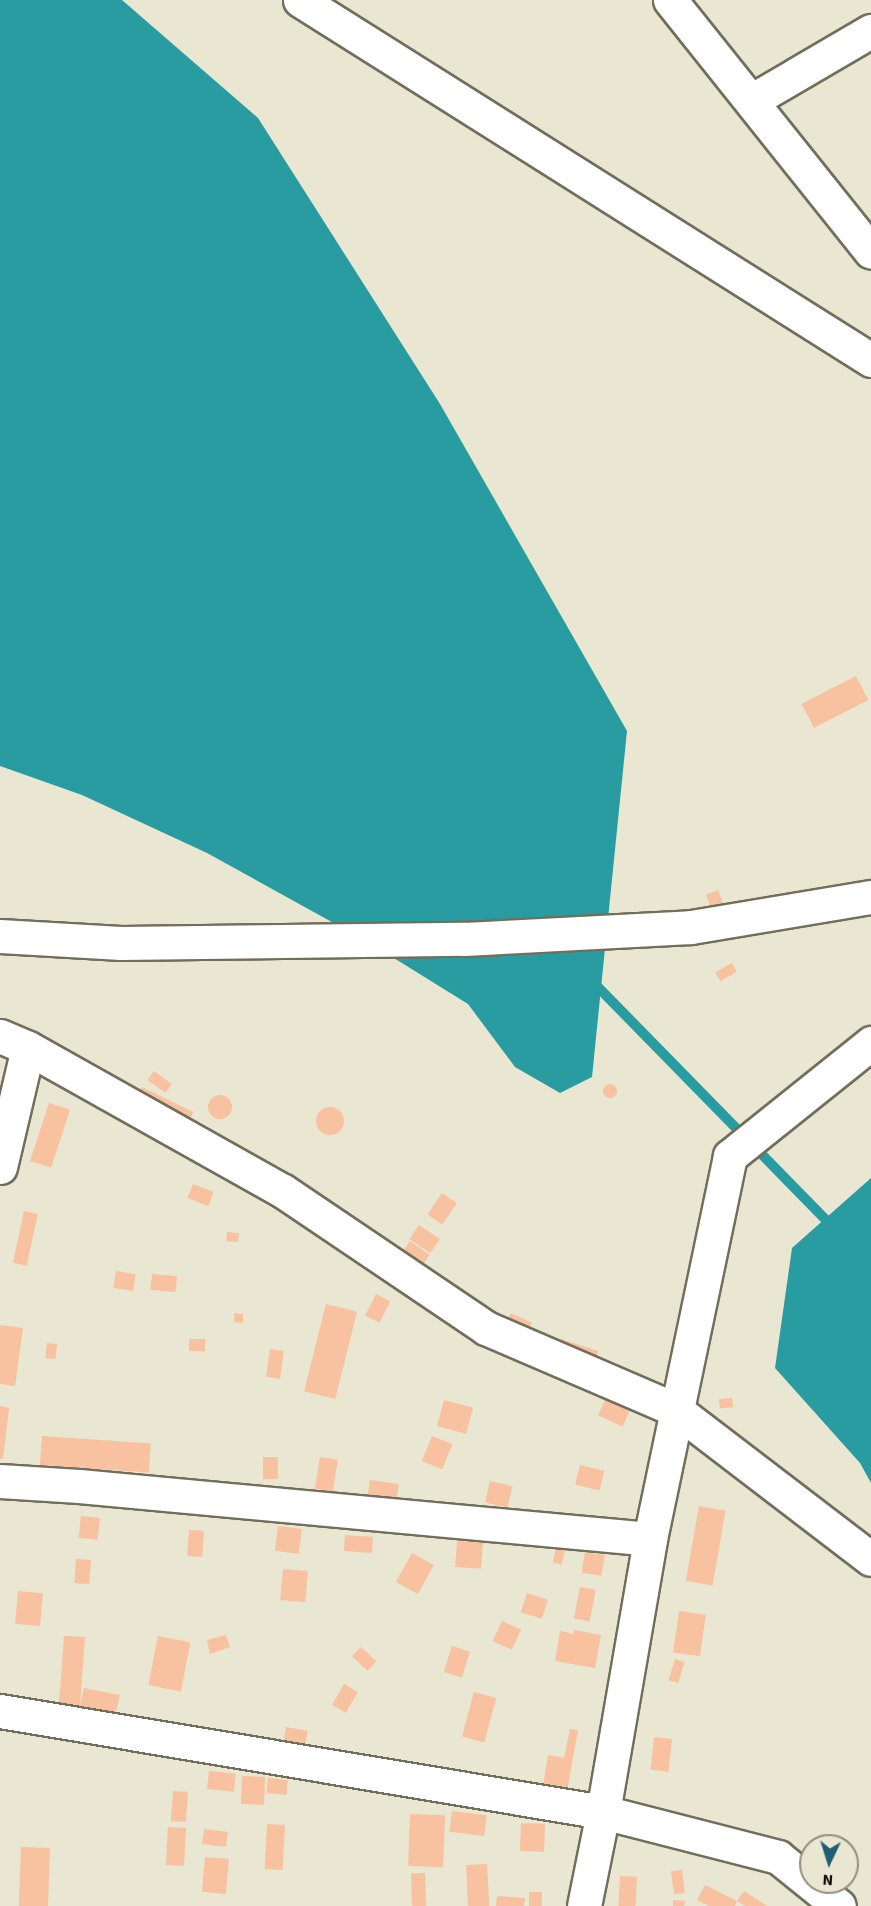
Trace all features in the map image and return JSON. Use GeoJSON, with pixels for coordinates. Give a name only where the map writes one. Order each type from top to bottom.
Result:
{"type":"FeatureCollection","features":[{"type":"Feature","properties":{"kind":"street"},"geometry":{"type":"LineString","coordinates":[[300,0],[871,360]]}},
{"type":"Feature","properties":{"kind":"street"},"geometry":{"type":"LineString","coordinates":[[670,0],[871,252]]}},
{"type":"Feature","properties":{"kind":"street"},"geometry":{"type":"LineString","coordinates":[[751,101],[871,31]]}},
{"type":"Feature","properties":{"kind":"street"},"geometry":{"type":"LineString","coordinates":[[0,936],[121,943],[464,939],[691,927],[871,897]]}},
{"type":"Feature","properties":{"kind":"street"},"geometry":{"type":"LineString","coordinates":[[0,1167],[14,1042],[283,1191],[486,1328],[676,1410],[871,1560]]}},
{"type":"Feature","properties":{"kind":"street"},"geometry":{"type":"LineString","coordinates":[[584,1906],[603,1812],[650,1539],[730,1156],[871,1043]]}},
{"type":"Feature","properties":{"kind":"street"},"geometry":{"type":"LineString","coordinates":[[0,1482],[91,1487],[650,1539]]}},
{"type":"Feature","properties":{"kind":"street"},"geometry":{"type":"LineString","coordinates":[[0,1711],[603,1812],[778,1857],[838,1906]]}},
{"type":"Feature","properties":{"kind":"water"},"geometry":{"type":"Polygon","coordinates":[[[0,0],[122,0],[258,118],[440,404],[627,731],[592,1077],[560,1093],[515,1067],[468,1004],[368,942],[207,853],[82,795],[0,766],[0,0]]]}},
{"type":"Feature","properties":{"kind":"water"},"geometry":{"type":"Polygon","coordinates":[[[871,1178],[871,1483],[860,1463],[775,1368],[792,1248],[871,1178]]]}},
{"type":"Feature","properties":{"kind":"building"},"geometry":{"type":"Polygon","coordinates":[[[856,676],[868,700],[814,728],[802,704],[856,676]]]}},
{"type":"Feature","properties":{"kind":"building"},"geometry":{"type":"Polygon","coordinates":[[[718,890],[723,903],[711,908],[706,895],[718,890]]]}},
{"type":"Feature","properties":{"kind":"building"},"geometry":{"type":"Polygon","coordinates":[[[732,963],[737,972],[720,981],[715,972],[732,963]]]}},
{"type":"Feature","properties":{"kind":"building"},"geometry":{"type":"Polygon","coordinates":[[[154,1071],[172,1084],[165,1093],[148,1080],[154,1071]]]}},
{"type":"Feature","properties":{"kind":"building"},"geometry":{"type":"Polygon","coordinates":[[[607,1084],[613,1084],[617,1091],[613,1098],[607,1098],[603,1094],[603,1088],[607,1084]]]}},
{"type":"Feature","properties":{"kind":"building"},"geometry":{"type":"Polygon","coordinates":[[[142,1087],[193,1112],[186,1126],[135,1101],[142,1087]]]}},
{"type":"Feature","properties":{"kind":"building"},"geometry":{"type":"Polygon","coordinates":[[[220,1095],[228,1099],[232,1107],[228,1115],[220,1119],[212,1115],[208,1107],[212,1099],[220,1095]]]}},
{"type":"Feature","properties":{"kind":"building"},"geometry":{"type":"Polygon","coordinates":[[[49,1103],[70,1110],[51,1168],[30,1161],[49,1103]]]}},
{"type":"Feature","properties":{"kind":"building"},"geometry":{"type":"Polygon","coordinates":[[[330,1107],[340,1111],[344,1121],[340,1131],[330,1135],[320,1131],[316,1121],[320,1111],[330,1107]]]}},
{"type":"Feature","properties":{"kind":"building"},"geometry":{"type":"Polygon","coordinates":[[[193,1184],[214,1192],[208,1206],[188,1198],[193,1184]]]}},
{"type":"Feature","properties":{"kind":"building"},"geometry":{"type":"Polygon","coordinates":[[[442,1193],[457,1203],[442,1225],[427,1215],[442,1193]]]}},
{"type":"Feature","properties":{"kind":"building"},"geometry":{"type":"Polygon","coordinates":[[[24,1211],[38,1214],[27,1266],[13,1263],[24,1211]]]}},
{"type":"Feature","properties":{"kind":"building"},"geometry":{"type":"Polygon","coordinates":[[[419,1225],[440,1239],[430,1253],[409,1239],[419,1225]]]}},
{"type":"Feature","properties":{"kind":"building"},"geometry":{"type":"Polygon","coordinates":[[[227,1232],[239,1233],[238,1242],[226,1241],[227,1232]]]}},
{"type":"Feature","properties":{"kind":"building"},"geometry":{"type":"Polygon","coordinates":[[[410,1241],[430,1255],[422,1266],[402,1252],[410,1241]]]}},
{"type":"Feature","properties":{"kind":"building"},"geometry":{"type":"Polygon","coordinates":[[[116,1271],[136,1274],[133,1291],[113,1288],[116,1271]]]}},
{"type":"Feature","properties":{"kind":"building"},"geometry":{"type":"Polygon","coordinates":[[[152,1274],[177,1276],[176,1292],[151,1290],[152,1274]]]}},
{"type":"Feature","properties":{"kind":"building"},"geometry":{"type":"Polygon","coordinates":[[[376,1294],[390,1301],[379,1323],[365,1315],[376,1294]]]}},
{"type":"Feature","properties":{"kind":"building"},"geometry":{"type":"Polygon","coordinates":[[[326,1304],[357,1312],[335,1399],[304,1391],[326,1304]]]}},
{"type":"Feature","properties":{"kind":"building"},"geometry":{"type":"Polygon","coordinates":[[[234,1313],[243,1314],[243,1323],[234,1322],[234,1313]]]}},
{"type":"Feature","properties":{"kind":"building"},"geometry":{"type":"Polygon","coordinates":[[[511,1313],[532,1323],[525,1338],[504,1328],[511,1313]]]}},
{"type":"Feature","properties":{"kind":"building"},"geometry":{"type":"Polygon","coordinates":[[[0,1325],[23,1328],[15,1386],[0,1384],[0,1325]]]}},
{"type":"Feature","properties":{"kind":"building"},"geometry":{"type":"Polygon","coordinates":[[[189,1339],[205,1339],[205,1351],[189,1351],[189,1339]]]}},
{"type":"Feature","properties":{"kind":"building"},"geometry":{"type":"Polygon","coordinates":[[[561,1339],[598,1351],[594,1364],[557,1352],[561,1339]]]}},
{"type":"Feature","properties":{"kind":"building"},"geometry":{"type":"Polygon","coordinates":[[[47,1343],[57,1344],[55,1359],[45,1358],[47,1343]]]}},
{"type":"Feature","properties":{"kind":"building"},"geometry":{"type":"Polygon","coordinates":[[[270,1349],[284,1351],[280,1379],[266,1377],[270,1349]]]}},
{"type":"Feature","properties":{"kind":"building"},"geometry":{"type":"Polygon","coordinates":[[[732,1398],[733,1407],[720,1408],[719,1399],[732,1398]]]}},
{"type":"Feature","properties":{"kind":"building"},"geometry":{"type":"Polygon","coordinates":[[[444,1400],[473,1408],[466,1434],[437,1426],[444,1400]]]}},
{"type":"Feature","properties":{"kind":"building"},"geometry":{"type":"Polygon","coordinates":[[[605,1400],[630,1411],[623,1427],[598,1416],[605,1400]]]}},
{"type":"Feature","properties":{"kind":"building"},"geometry":{"type":"Polygon","coordinates":[[[0,1406],[9,1408],[3,1459],[0,1458],[0,1406]]]}},
{"type":"Feature","properties":{"kind":"building"},"geometry":{"type":"Polygon","coordinates":[[[42,1436],[151,1444],[149,1473],[40,1465],[42,1436]]]}},
{"type":"Feature","properties":{"kind":"building"},"geometry":{"type":"Polygon","coordinates":[[[432,1436],[452,1444],[442,1469],[422,1461],[432,1436]]]}},
{"type":"Feature","properties":{"kind":"building"},"geometry":{"type":"Polygon","coordinates":[[[263,1457],[278,1457],[278,1479],[263,1479],[263,1457]]]}},
{"type":"Feature","properties":{"kind":"building"},"geometry":{"type":"Polygon","coordinates":[[[320,1457],[338,1460],[333,1491],[315,1489],[320,1457]]]}},
{"type":"Feature","properties":{"kind":"building"},"geometry":{"type":"Polygon","coordinates":[[[580,1465],[604,1471],[599,1490],[575,1484],[580,1465]]]}},
{"type":"Feature","properties":{"kind":"building"},"geometry":{"type":"Polygon","coordinates":[[[370,1480],[399,1484],[397,1499],[368,1495],[370,1480]]]}},
{"type":"Feature","properties":{"kind":"building"},"geometry":{"type":"Polygon","coordinates":[[[490,1481],[512,1486],[507,1508],[485,1502],[490,1481]]]}},
{"type":"Feature","properties":{"kind":"building"},"geometry":{"type":"Polygon","coordinates":[[[699,1506],[726,1511],[712,1586],[686,1581],[699,1506]]]}},
{"type":"Feature","properties":{"kind":"building"},"geometry":{"type":"Polygon","coordinates":[[[81,1516],[100,1518],[98,1540],[79,1538],[81,1516]]]}},
{"type":"Feature","properties":{"kind":"building"},"geometry":{"type":"Polygon","coordinates":[[[278,1526],[302,1529],[299,1554],[275,1551],[278,1526]]]}},
{"type":"Feature","properties":{"kind":"building"},"geometry":{"type":"Polygon","coordinates":[[[189,1530],[204,1531],[202,1557],[187,1556],[189,1530]]]}},
{"type":"Feature","properties":{"kind":"building"},"geometry":{"type":"Polygon","coordinates":[[[345,1535],[373,1537],[372,1553],[344,1551],[345,1535]]]}},
{"type":"Feature","properties":{"kind":"building"},"geometry":{"type":"Polygon","coordinates":[[[558,1540],[567,1542],[562,1564],[553,1562],[558,1540]]]}},
{"type":"Feature","properties":{"kind":"building"},"geometry":{"type":"Polygon","coordinates":[[[457,1541],[483,1543],[481,1569],[455,1567],[457,1541]]]}},
{"type":"Feature","properties":{"kind":"building"},"geometry":{"type":"Polygon","coordinates":[[[585,1552],[605,1555],[601,1576],[582,1573],[585,1552]]]}},
{"type":"Feature","properties":{"kind":"building"},"geometry":{"type":"Polygon","coordinates":[[[412,1553],[434,1565],[418,1594],[396,1582],[412,1553]]]}},
{"type":"Feature","properties":{"kind":"building"},"geometry":{"type":"Polygon","coordinates":[[[76,1559],[91,1560],[89,1584],[74,1583],[76,1559]]]}},
{"type":"Feature","properties":{"kind":"building"},"geometry":{"type":"Polygon","coordinates":[[[283,1569],[308,1571],[305,1602],[280,1600],[283,1569]]]}},
{"type":"Feature","properties":{"kind":"building"},"geometry":{"type":"Polygon","coordinates":[[[580,1587],[596,1590],[590,1621],[574,1618],[580,1587]]]}},
{"type":"Feature","properties":{"kind":"building"},"geometry":{"type":"Polygon","coordinates":[[[18,1591],[43,1593],[40,1626],[15,1624],[18,1591]]]}},
{"type":"Feature","properties":{"kind":"building"},"geometry":{"type":"Polygon","coordinates":[[[527,1593],[548,1600],[542,1619],[521,1612],[527,1593]]]}},
{"type":"Feature","properties":{"kind":"building"},"geometry":{"type":"Polygon","coordinates":[[[679,1611],[706,1615],[700,1656],[673,1653],[679,1611]]]}},
{"type":"Feature","properties":{"kind":"building"},"geometry":{"type":"Polygon","coordinates":[[[502,1621],[521,1630],[512,1650],[493,1641],[502,1621]]]}},
{"type":"Feature","properties":{"kind":"building"},"geometry":{"type":"Polygon","coordinates":[[[574,1630],[601,1635],[595,1668],[555,1661],[560,1631],[574,1634],[574,1630]]]}},
{"type":"Feature","properties":{"kind":"building"},"geometry":{"type":"Polygon","coordinates":[[[226,1635],[230,1647],[210,1654],[207,1640],[226,1635]]]}},
{"type":"Feature","properties":{"kind":"building"},"geometry":{"type":"Polygon","coordinates":[[[64,1636],[85,1637],[80,1705],[84,1688],[120,1695],[116,1712],[59,1703],[64,1636]]]}},
{"type":"Feature","properties":{"kind":"building"},"geometry":{"type":"Polygon","coordinates":[[[158,1636],[190,1642],[181,1691],[148,1685],[158,1636]]]}},
{"type":"Feature","properties":{"kind":"building"},"geometry":{"type":"Polygon","coordinates":[[[452,1646],[470,1652],[462,1678],[444,1672],[452,1646]]]}},
{"type":"Feature","properties":{"kind":"building"},"geometry":{"type":"Polygon","coordinates":[[[361,1647],[376,1661],[367,1671],[352,1657],[361,1647]]]}},
{"type":"Feature","properties":{"kind":"building"},"geometry":{"type":"Polygon","coordinates":[[[675,1659],[685,1662],[678,1683],[669,1680],[675,1659]]]}},
{"type":"Feature","properties":{"kind":"building"},"geometry":{"type":"Polygon","coordinates":[[[344,1684],[358,1692],[346,1713],[332,1705],[344,1684]]]}},
{"type":"Feature","properties":{"kind":"building"},"geometry":{"type":"Polygon","coordinates":[[[474,1692],[496,1698],[484,1742],[462,1736],[474,1692]]]}},
{"type":"Feature","properties":{"kind":"building"},"geometry":{"type":"Polygon","coordinates":[[[286,1727],[308,1731],[305,1745],[284,1741],[286,1727]]]}},
{"type":"Feature","properties":{"kind":"building"},"geometry":{"type":"Polygon","coordinates":[[[570,1729],[578,1730],[567,1791],[543,1787],[548,1755],[564,1758],[570,1729]]]}},
{"type":"Feature","properties":{"kind":"building"},"geometry":{"type":"Polygon","coordinates":[[[654,1737],[672,1739],[668,1772],[651,1770],[654,1737]]]}},
{"type":"Feature","properties":{"kind":"building"},"geometry":{"type":"Polygon","coordinates":[[[209,1771],[236,1774],[234,1792],[207,1789],[209,1771]]]}},
{"type":"Feature","properties":{"kind":"building"},"geometry":{"type":"Polygon","coordinates":[[[242,1776],[265,1777],[264,1805],[241,1804],[242,1776]]]}},
{"type":"Feature","properties":{"kind":"building"},"geometry":{"type":"Polygon","coordinates":[[[268,1778],[288,1780],[286,1795],[266,1793],[268,1778]]]}},
{"type":"Feature","properties":{"kind":"building"},"geometry":{"type":"Polygon","coordinates":[[[173,1791],[188,1792],[186,1822],[171,1821],[173,1791]]]}},
{"type":"Feature","properties":{"kind":"building"},"geometry":{"type":"Polygon","coordinates":[[[452,1811],[487,1815],[484,1836],[449,1832],[452,1811]]]}},
{"type":"Feature","properties":{"kind":"building"},"geometry":{"type":"Polygon","coordinates":[[[410,1814],[445,1815],[443,1867],[408,1866],[410,1814]]]}},
{"type":"Feature","properties":{"kind":"building"},"geometry":{"type":"Polygon","coordinates":[[[521,1823],[545,1824],[544,1852],[520,1851],[521,1823]]]}},
{"type":"Feature","properties":{"kind":"building"},"geometry":{"type":"Polygon","coordinates":[[[267,1824],[285,1825],[283,1870],[265,1869],[267,1824]]]}},
{"type":"Feature","properties":{"kind":"building"},"geometry":{"type":"Polygon","coordinates":[[[168,1827],[186,1828],[184,1866],[166,1865],[168,1827]]]}},
{"type":"Feature","properties":{"kind":"building"},"geometry":{"type":"Polygon","coordinates":[[[204,1829],[228,1832],[226,1847],[202,1844],[204,1829]]]}},
{"type":"Feature","properties":{"kind":"building"},"geometry":{"type":"Polygon","coordinates":[[[21,1847],[50,1848],[48,1906],[19,1906],[21,1847]]]}},
{"type":"Feature","properties":{"kind":"building"},"geometry":{"type":"Polygon","coordinates":[[[205,1857],[229,1859],[226,1894],[202,1892],[205,1857]]]}},
{"type":"Feature","properties":{"kind":"building"},"geometry":{"type":"Polygon","coordinates":[[[487,1864],[489,1906],[468,1906],[466,1865],[487,1864]]]}},
{"type":"Feature","properties":{"kind":"building"},"geometry":{"type":"Polygon","coordinates":[[[682,1870],[685,1893],[674,1894],[671,1871],[682,1870]]]}},
{"type":"Feature","properties":{"kind":"building"},"geometry":{"type":"Polygon","coordinates":[[[411,1873],[425,1873],[426,1906],[412,1906],[411,1873]]]}},
{"type":"Feature","properties":{"kind":"building"},"geometry":{"type":"Polygon","coordinates":[[[620,1876],[637,1877],[635,1906],[618,1906],[620,1876]]]}},
{"type":"Feature","properties":{"kind":"building"},"geometry":{"type":"Polygon","coordinates":[[[705,1885],[737,1901],[735,1906],[709,1906],[697,1900],[705,1885]]]}},
{"type":"Feature","properties":{"kind":"building"},"geometry":{"type":"Polygon","coordinates":[[[744,1891],[767,1906],[745,1906],[737,1901],[744,1891]]]}},
{"type":"Feature","properties":{"kind":"building"},"geometry":{"type":"Polygon","coordinates":[[[529,1892],[542,1892],[542,1906],[529,1906],[529,1892]]]}},
{"type":"Feature","properties":{"kind":"building"},"geometry":{"type":"Polygon","coordinates":[[[497,1896],[525,1898],[524,1906],[496,1906],[497,1896]]]}},
{"type":"Feature","properties":{"kind":"building"},"geometry":{"type":"Polygon","coordinates":[[[673,1900],[685,1901],[684,1906],[673,1906],[673,1900]]]}},
{"type":"Feature","properties":{"kind":"waterway"},"geometry":{"type":"LineString","coordinates":[[592,981],[835,1229]]}}]}
